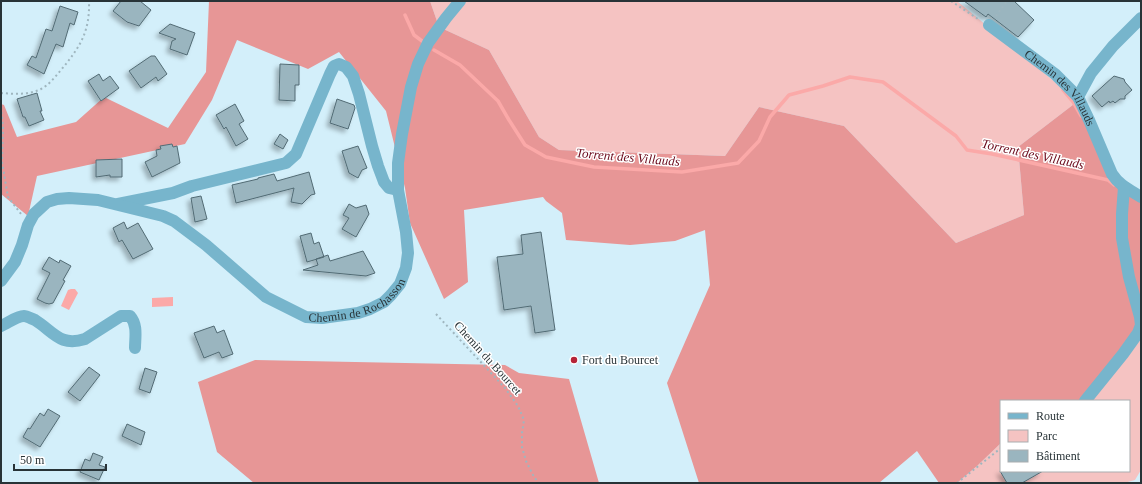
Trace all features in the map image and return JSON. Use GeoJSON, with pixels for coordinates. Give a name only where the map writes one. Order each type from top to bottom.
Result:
{"type":"FeatureCollection","features":[{"type":"Feature","properties":{"kind":"street","name":"Chemin de Rochasson"},"geometry":{"type":"LineString","coordinates":[[1,281],[17,258],[30,220],[34,214],[47,202],[57,199],[70,198],[98,200],[113,205],[163,216],[174,221],[206,245],[266,297],[306,317],[322,318],[358,313],[370,310],[384,302],[400,284],[406,268],[408,253],[406,232],[398,190],[398,163],[411,87],[418,64],[428,43],[460,1]]}},
{"type":"Feature","properties":{"kind":"street"},"geometry":{"type":"LineString","coordinates":[[1078,97],[1091,73],[1113,46],[1141,18]]}},
{"type":"Feature","properties":{"kind":"street","name":"Chemin des Villauds"},"geometry":{"type":"LineString","coordinates":[[990,25],[1049,69],[1078,97],[1112,174],[1124,187],[1141,197]]}},
{"type":"Feature","properties":{"kind":"street"},"geometry":{"type":"LineString","coordinates":[[113,205],[173,193],[192,186],[286,163],[296,154],[330,74],[334,66],[339,64],[346,67],[353,76],[372,146],[384,182],[390,188],[398,190]]}},
{"type":"Feature","properties":{"kind":"street"},"geometry":{"type":"LineString","coordinates":[[1086,400],[1123,354],[1138,333],[1141,325],[1129,277],[1122,238],[1124,187]]}},
{"type":"Feature","properties":{"kind":"street"},"geometry":{"type":"LineString","coordinates":[[1,326],[24,316],[34,319],[59,339],[78,342],[85,340],[121,316],[130,316],[135,326],[135,348]]}},
{"type":"Feature","properties":{"kind":"path"},"geometry":{"type":"LineString","coordinates":[[1,93],[29,93],[41,89],[51,82],[75,53],[83,39],[87,27],[89,1]]}},
{"type":"Feature","properties":{"kind":"path"},"geometry":{"type":"LineString","coordinates":[[951,1],[990,25],[1007,1]]}},
{"type":"Feature","properties":{"kind":"path"},"geometry":{"type":"LineString","coordinates":[[1,107],[3,127],[2,162],[8,196],[22,216],[30,220]]}},
{"type":"Feature","properties":{"kind":"path","name":"Chemin du Bourcet"},"geometry":{"type":"LineString","coordinates":[[436,314],[505,388],[518,406],[524,420],[522,446],[526,461],[534,477],[539,483]]}},
{"type":"Feature","properties":{"kind":"path"},"geometry":{"type":"LineString","coordinates":[[957,483],[1000,449]]}},
{"type":"Feature","properties":{"kind":"green space"},"geometry":{"type":"Polygon","coordinates":[[[430,1],[957,1],[1078,101],[1018,147],[1024,215],[956,243],[844,126],[759,107],[725,156],[559,150],[539,137],[489,50],[439,27],[430,1]]]}},
{"type":"Feature","properties":{"kind":"green space"},"geometry":{"type":"Polygon","coordinates":[[[1141,335],[1141,470],[1135,480],[1124,483],[957,483],[1000,444],[1000,472],[1130,472],[1130,400],[1086,400],[1141,335]]]}},
{"type":"Feature","properties":{"kind":"shaded area"},"geometry":{"type":"Polygon","coordinates":[[[209,1],[430,1],[439,27],[489,50],[539,137],[559,150],[725,156],[759,107],[844,126],[956,243],[1024,215],[1018,147],[1078,101],[1112,172],[1141,196],[1141,302],[1138,333],[1086,400],[1000,400],[1000,444],[957,483],[939,483],[917,451],[879,483],[699,483],[667,383],[710,285],[705,230],[675,241],[630,245],[566,240],[562,213],[543,197],[464,210],[468,282],[444,299],[410,223],[405,188],[386,111],[339,52],[308,69],[237,40],[212,100],[185,144],[37,176],[28,216],[1,194],[1,104],[4,105],[17,137],[76,122],[104,97],[168,128],[206,72],[209,1]]]}},
{"type":"Feature","properties":{"kind":"shaded area"},"geometry":{"type":"Polygon","coordinates":[[[75,289],[78,293],[69,310],[61,306],[68,290],[75,289]]]}},
{"type":"Feature","properties":{"kind":"shaded area"},"geometry":{"type":"Polygon","coordinates":[[[173,297],[173,306],[152,307],[152,298],[173,297]]]}},
{"type":"Feature","properties":{"kind":"shaded area"},"geometry":{"type":"Polygon","coordinates":[[[255,360],[505,365],[519,373],[569,379],[599,483],[254,483],[217,452],[198,382],[255,360]]]}},
{"type":"Feature","properties":{"kind":"building"},"geometry":{"type":"Polygon","coordinates":[[[121,1],[140,1],[151,10],[139,26],[127,22],[113,11],[121,1]]]}},
{"type":"Feature","properties":{"kind":"building"},"geometry":{"type":"Polygon","coordinates":[[[964,1],[1014,1],[1034,20],[1018,37],[988,14],[986,17],[964,1]]]}},
{"type":"Feature","properties":{"kind":"building"},"geometry":{"type":"Polygon","coordinates":[[[60,6],[78,12],[74,25],[70,23],[63,47],[56,44],[44,74],[27,65],[32,56],[36,58],[46,29],[52,31],[60,6]]]}},
{"type":"Feature","properties":{"kind":"building"},"geometry":{"type":"Polygon","coordinates":[[[170,24],[195,33],[187,55],[170,49],[172,41],[176,39],[159,33],[170,24]]]}},
{"type":"Feature","properties":{"kind":"building"},"geometry":{"type":"Polygon","coordinates":[[[151,56],[155,56],[167,74],[158,81],[156,77],[141,88],[129,71],[151,56]]]}},
{"type":"Feature","properties":{"kind":"building"},"geometry":{"type":"Polygon","coordinates":[[[280,64],[299,65],[299,85],[295,85],[295,101],[279,100],[280,64]]]}},
{"type":"Feature","properties":{"kind":"building"},"geometry":{"type":"Polygon","coordinates":[[[99,74],[103,81],[110,76],[119,88],[101,101],[88,81],[99,74]]]}},
{"type":"Feature","properties":{"kind":"building"},"geometry":{"type":"Polygon","coordinates":[[[1114,76],[1124,79],[1132,90],[1125,96],[1125,99],[1120,99],[1115,103],[1113,101],[1110,103],[1109,101],[1102,107],[1092,96],[1114,76]]]}},
{"type":"Feature","properties":{"kind":"building"},"geometry":{"type":"Polygon","coordinates":[[[37,93],[42,111],[40,111],[44,120],[29,126],[25,117],[23,117],[17,99],[37,93]]]}},
{"type":"Feature","properties":{"kind":"building"},"geometry":{"type":"Polygon","coordinates":[[[337,99],[354,105],[355,108],[348,129],[330,123],[337,99]]]}},
{"type":"Feature","properties":{"kind":"building"},"geometry":{"type":"Polygon","coordinates":[[[235,104],[244,121],[239,124],[248,139],[236,146],[226,127],[224,129],[216,115],[235,104]]]}},
{"type":"Feature","properties":{"kind":"building"},"geometry":{"type":"Polygon","coordinates":[[[280,134],[288,140],[283,149],[274,144],[280,134]]]}},
{"type":"Feature","properties":{"kind":"building"},"geometry":{"type":"Polygon","coordinates":[[[172,144],[173,147],[177,146],[180,163],[152,177],[145,162],[157,156],[156,150],[161,149],[160,146],[172,144]]]}},
{"type":"Feature","properties":{"kind":"building"},"geometry":{"type":"Polygon","coordinates":[[[358,146],[367,168],[362,170],[358,178],[349,173],[342,151],[358,146]]]}},
{"type":"Feature","properties":{"kind":"building"},"geometry":{"type":"Polygon","coordinates":[[[122,159],[122,177],[110,177],[110,175],[96,177],[96,160],[122,159]]]}},
{"type":"Feature","properties":{"kind":"building"},"geometry":{"type":"Polygon","coordinates":[[[309,172],[315,194],[311,195],[302,204],[291,202],[294,188],[236,203],[232,185],[274,174],[277,181],[309,172]]]}},
{"type":"Feature","properties":{"kind":"building"},"geometry":{"type":"Polygon","coordinates":[[[201,196],[207,219],[195,222],[191,198],[201,196]]]}},
{"type":"Feature","properties":{"kind":"building"},"geometry":{"type":"Polygon","coordinates":[[[349,204],[356,208],[366,205],[369,214],[356,237],[342,229],[349,218],[343,215],[349,204]]]}},
{"type":"Feature","properties":{"kind":"building"},"geometry":{"type":"Polygon","coordinates":[[[124,222],[127,229],[138,223],[153,249],[133,259],[122,240],[119,242],[113,228],[124,222]]]}},
{"type":"Feature","properties":{"kind":"building"},"geometry":{"type":"Polygon","coordinates":[[[541,232],[555,330],[535,333],[531,306],[504,310],[497,257],[523,254],[521,235],[541,232]]]}},
{"type":"Feature","properties":{"kind":"building"},"geometry":{"type":"Polygon","coordinates":[[[311,233],[314,244],[319,242],[324,257],[307,262],[300,236],[311,233]]]}},
{"type":"Feature","properties":{"kind":"building"},"geometry":{"type":"Polygon","coordinates":[[[363,251],[375,273],[366,276],[303,270],[318,265],[316,259],[328,255],[330,261],[363,251]]]}},
{"type":"Feature","properties":{"kind":"building"},"geometry":{"type":"Polygon","coordinates":[[[49,257],[59,263],[60,260],[71,266],[53,303],[49,304],[37,299],[50,273],[42,269],[49,257]]]}},
{"type":"Feature","properties":{"kind":"building"},"geometry":{"type":"Polygon","coordinates":[[[214,326],[217,333],[224,330],[233,354],[222,358],[219,352],[204,358],[194,333],[214,326]]]}},
{"type":"Feature","properties":{"kind":"building"},"geometry":{"type":"Polygon","coordinates":[[[89,367],[100,375],[80,401],[68,392],[89,367]]]}},
{"type":"Feature","properties":{"kind":"building"},"geometry":{"type":"Polygon","coordinates":[[[145,368],[157,372],[150,393],[139,389],[145,368]]]}},
{"type":"Feature","properties":{"kind":"building"},"geometry":{"type":"Polygon","coordinates":[[[48,409],[60,416],[40,447],[23,437],[40,413],[44,416],[48,409]]]}},
{"type":"Feature","properties":{"kind":"building"},"geometry":{"type":"Polygon","coordinates":[[[127,424],[145,432],[141,445],[122,436],[127,424]]]}},
{"type":"Feature","properties":{"kind":"building"},"geometry":{"type":"Polygon","coordinates":[[[93,453],[103,457],[99,465],[105,467],[99,480],[80,472],[85,459],[90,461],[93,453]]]}},
{"type":"Feature","properties":{"kind":"building"},"geometry":{"type":"Polygon","coordinates":[[[1001,472],[1041,472],[1022,483],[1007,483],[1001,472]]]}},
{"type":"Feature","properties":{"kind":"waterway","name":"Torrent des Villauds"},"geometry":{"type":"LineString","coordinates":[[405,15],[414,35],[422,41]]}},
{"type":"Feature","properties":{"kind":"waterway","name":"Torrent des Villauds"},"geometry":{"type":"LineString","coordinates":[[434,50],[460,65],[498,101],[525,145],[546,157],[594,167],[682,172],[738,163],[759,141],[770,117],[789,95],[850,77],[883,82],[956,136],[967,150],[992,154],[1108,180],[1114,185]]}},
{"type":"Feature","properties":{"kind":"waterway"},"geometry":{"type":"LineString","coordinates":[[1063,90],[1073,102],[1081,116]]}},
{"type":"Feature","properties":{"kind":"place","name":"Fort du Bourcet"},"geometry":{"type":"Point","coordinates":[574,360]}}]}
